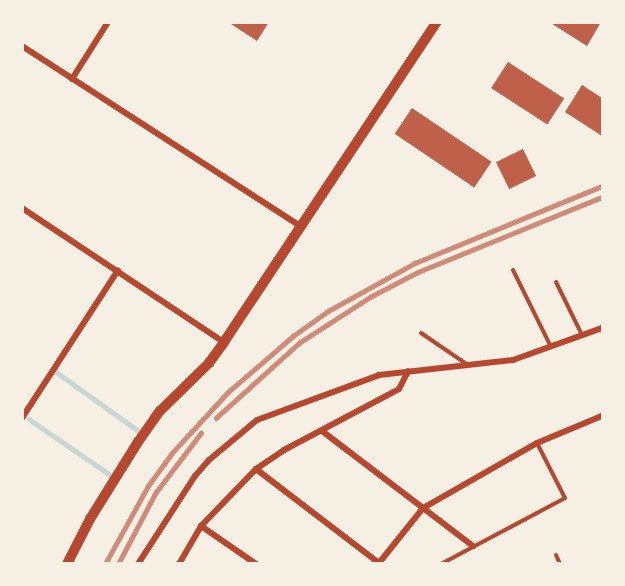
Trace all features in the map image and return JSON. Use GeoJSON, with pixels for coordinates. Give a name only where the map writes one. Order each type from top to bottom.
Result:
{"type":"FeatureCollection","features":[{"type":"Feature","properties":{"kind":"street"},"geometry":{"type":"LineString","coordinates":[[67,564],[115,478],[160,411],[209,363],[224,342],[303,227],[437,22]]}},
{"type":"Feature","properties":{"kind":"street"},"geometry":{"type":"LineString","coordinates":[[72,79],[107,23]]}},
{"type":"Feature","properties":{"kind":"street"},"geometry":{"type":"LineString","coordinates":[[22,46],[303,227]]}},
{"type":"Feature","properties":{"kind":"street"},"geometry":{"type":"LineString","coordinates":[[22,208],[224,342]]}},
{"type":"Feature","properties":{"kind":"street"},"geometry":{"type":"LineString","coordinates":[[22,418],[118,270]]}},
{"type":"Feature","properties":{"kind":"street"},"geometry":{"type":"LineString","coordinates":[[138,564],[195,476],[209,459],[257,420],[364,379],[408,371],[513,360],[603,328]]}},
{"type":"Feature","properties":{"kind":"street"},"geometry":{"type":"LineString","coordinates":[[179,564],[201,526],[256,469],[284,450],[399,389],[408,371]]}},
{"type":"Feature","properties":{"kind":"street"},"geometry":{"type":"LineString","coordinates":[[256,469],[379,564],[423,508],[537,443],[603,416]]}},
{"type":"Feature","properties":{"kind":"street"},"geometry":{"type":"LineString","coordinates":[[322,431],[473,546]]}},
{"type":"Feature","properties":{"kind":"street"},"geometry":{"type":"LineString","coordinates":[[201,526],[256,564]]}},
{"type":"Feature","properties":{"kind":"lane"},"geometry":{"type":"LineString","coordinates":[[513,270],[552,347]]}},
{"type":"Feature","properties":{"kind":"lane"},"geometry":{"type":"LineString","coordinates":[[556,282],[582,336]]}},
{"type":"Feature","properties":{"kind":"lane"},"geometry":{"type":"LineString","coordinates":[[421,333],[470,366]]}},
{"type":"Feature","properties":{"kind":"lane"},"geometry":{"type":"LineString","coordinates":[[441,564],[565,498],[537,443]]}},
{"type":"Feature","properties":{"kind":"lane"},"geometry":{"type":"LineString","coordinates":[[556,555],[560,564]]}},
{"type":"Feature","properties":{"kind":"building"},"geometry":{"type":"Polygon","coordinates":[[[228,22],[269,22],[257,41],[228,22]]]}},
{"type":"Feature","properties":{"kind":"building"},"geometry":{"type":"Polygon","coordinates":[[[549,22],[601,22],[587,46],[549,22]]]}},
{"type":"Feature","properties":{"kind":"building"},"geometry":{"type":"Polygon","coordinates":[[[508,62],[564,98],[547,124],[491,88],[508,62]]]}},
{"type":"Feature","properties":{"kind":"building"},"geometry":{"type":"Polygon","coordinates":[[[582,85],[602,98],[602,136],[565,112],[582,85]]]}},
{"type":"Feature","properties":{"kind":"building"},"geometry":{"type":"Polygon","coordinates":[[[412,108],[492,162],[474,187],[395,134],[412,108]]]}},
{"type":"Feature","properties":{"kind":"building"},"geometry":{"type":"Polygon","coordinates":[[[523,149],[536,176],[509,189],[496,162],[523,149]]]}},
{"type":"Feature","properties":{"kind":"waterway"},"geometry":{"type":"LineString","coordinates":[[55,371],[143,434]]}},
{"type":"Feature","properties":{"kind":"waterway"},"geometry":{"type":"LineString","coordinates":[[29,419],[115,478]]}},
{"type":"Feature","properties":{"kind":"railway"},"geometry":{"type":"LineString","coordinates":[[105,564],[148,486],[171,454],[227,393],[293,336],[328,311],[415,263],[602,186]]}},
{"type":"Feature","properties":{"kind":"railway"},"geometry":{"type":"LineString","coordinates":[[216,418],[299,343],[370,297],[418,272],[602,197]]}},
{"type":"Feature","properties":{"kind":"railway"},"geometry":{"type":"LineString","coordinates":[[118,564],[156,492],[201,433]]}}]}
